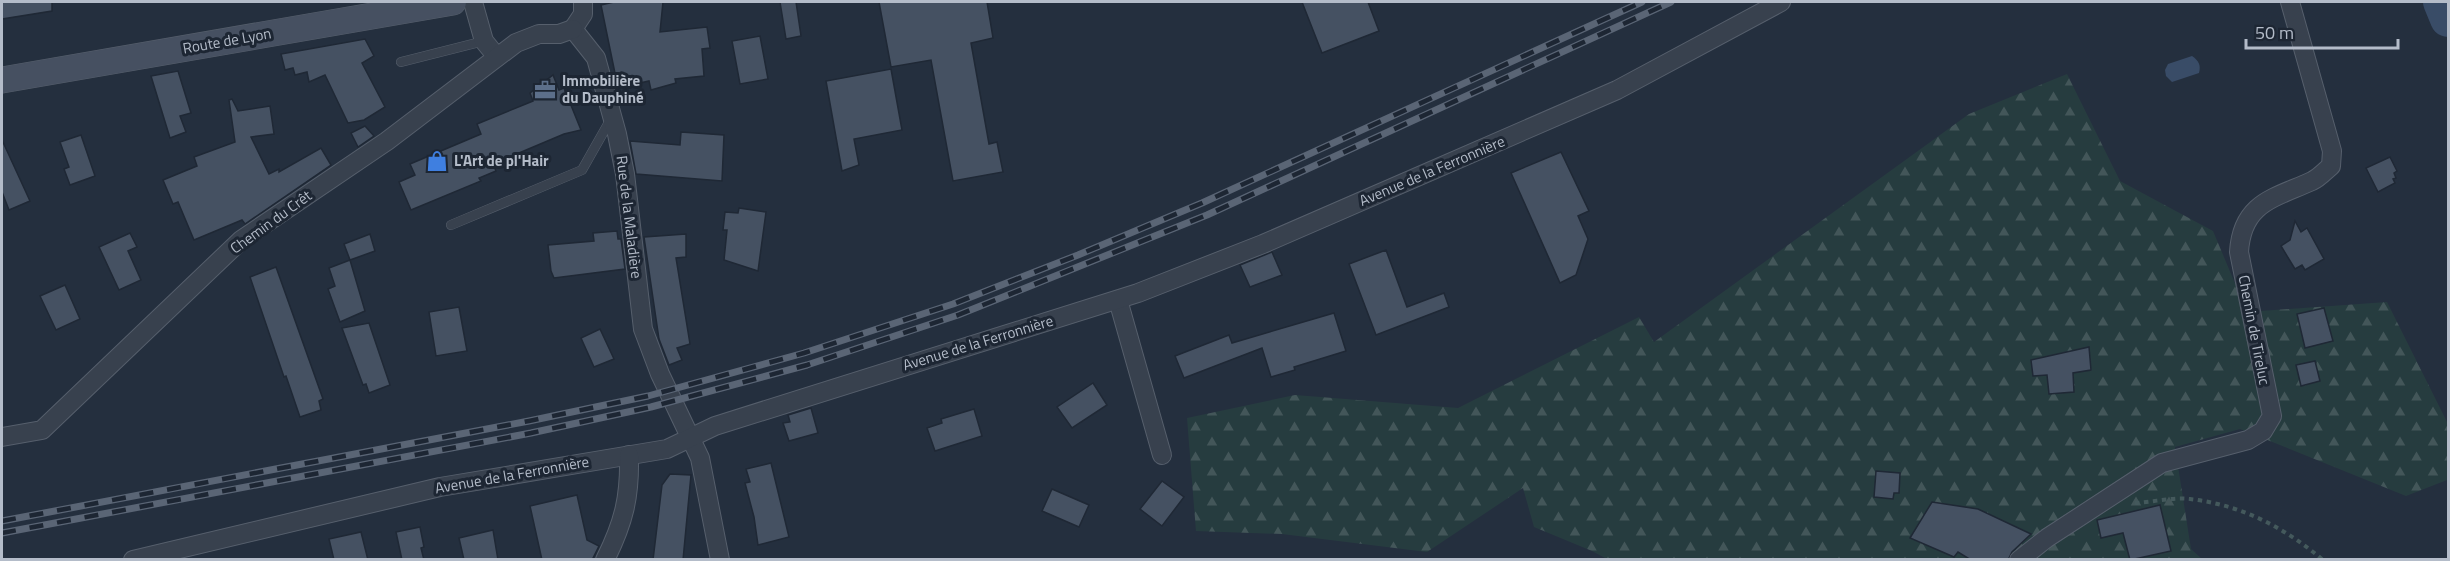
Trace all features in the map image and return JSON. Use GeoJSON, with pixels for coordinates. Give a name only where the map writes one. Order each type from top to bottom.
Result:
{"type":"FeatureCollection","features":[{"type":"Feature","properties":{"kind":"main road","name":"Route de Lyon"},"geometry":{"type":"LineString","coordinates":[[5,82],[453,2]]}},
{"type":"Feature","properties":{"kind":"street"},"geometry":{"type":"LineString","coordinates":[[473,2],[483,41],[497,57]]}},
{"type":"Feature","properties":{"kind":"street"},"geometry":{"type":"LineString","coordinates":[[573,29],[583,14],[583,2]]}},
{"type":"Feature","properties":{"kind":"street","name":"Avenue de la Ferronnière"},"geometry":{"type":"LineString","coordinates":[[133,560],[440,487],[668,449],[715,426],[1118,300],[1263,244],[1617,90],[1781,2]]}},
{"type":"Feature","properties":{"kind":"street","name":"Chemin de Tireluc"},"geometry":{"type":"LineString","coordinates":[[2019,560],[2047,538],[2162,463],[2248,440],[2263,431],[2271,416],[2239,252],[2240,237],[2256,209],[2275,195],[2314,180],[2331,166],[2332,151],[2290,2]]}},
{"type":"Feature","properties":{"kind":"street","name":"Chemin du Crêt"},"geometry":{"type":"LineString","coordinates":[[2,437],[42,430],[241,240],[387,141],[497,57],[516,44],[539,34],[559,34],[573,29]]}},
{"type":"Feature","properties":{"kind":"street","name":"Rue de la Maladière"},"geometry":{"type":"LineString","coordinates":[[573,29],[596,58],[625,174],[643,328],[660,374],[699,458],[720,560]]}},
{"type":"Feature","properties":{"kind":"street"},"geometry":{"type":"LineString","coordinates":[[1118,300],[1162,455]]}},
{"type":"Feature","properties":{"kind":"street"},"geometry":{"type":"LineString","coordinates":[[605,560],[619,531],[630,489],[629,455]]}},
{"type":"Feature","properties":{"kind":"lane"},"geometry":{"type":"LineString","coordinates":[[401,62],[483,41]]}},
{"type":"Feature","properties":{"kind":"lane"},"geometry":{"type":"LineString","coordinates":[[451,225],[582,170],[612,116]]}},
{"type":"Feature","properties":{"kind":"path"},"geometry":{"type":"LineString","coordinates":[[2120,491],[2135,503],[2189,499],[2250,513],[2302,543],[2323,560]]}},
{"type":"Feature","properties":{"kind":"green space"},"geometry":{"type":"Polygon","coordinates":[[[2067,74],[2120,181],[2213,231],[2247,312],[2387,302],[2448,424],[2447,480],[2406,496],[2240,429],[2175,447],[2191,549],[2202,559],[1607,559],[1534,527],[1523,488],[1427,552],[1282,534],[1196,531],[1187,418],[1295,395],[1458,408],[1639,317],[1654,342],[1969,114],[2067,74]]]}},
{"type":"Feature","properties":{"kind":"water"},"geometry":{"type":"Polygon","coordinates":[[[2192,56],[2199,63],[2199,73],[2172,82],[2166,76],[2165,70],[2168,64],[2192,56]]]}},
{"type":"Feature","properties":{"kind":"building"},"geometry":{"type":"Polygon","coordinates":[[[2,2],[52,2],[52,11],[2,19],[2,2]]]}},
{"type":"Feature","properties":{"kind":"building"},"geometry":{"type":"Polygon","coordinates":[[[614,2],[663,2],[660,32],[707,27],[710,48],[702,49],[704,76],[675,79],[676,83],[651,90],[649,81],[618,88],[601,5],[614,2]]]}},
{"type":"Feature","properties":{"kind":"building"},"geometry":{"type":"Polygon","coordinates":[[[780,2],[796,2],[801,36],[786,39],[780,2]]]}},
{"type":"Feature","properties":{"kind":"building"},"geometry":{"type":"Polygon","coordinates":[[[879,2],[987,2],[993,38],[971,43],[989,144],[997,142],[1003,172],[953,181],[931,60],[891,67],[879,2]]]}},
{"type":"Feature","properties":{"kind":"building"},"geometry":{"type":"Polygon","coordinates":[[[1302,2],[1368,2],[1379,31],[1322,53],[1302,2]]]}},
{"type":"Feature","properties":{"kind":"building"},"geometry":{"type":"Polygon","coordinates":[[[760,36],[768,79],[740,84],[732,41],[760,36]]]}},
{"type":"Feature","properties":{"kind":"building"},"geometry":{"type":"Polygon","coordinates":[[[365,39],[374,56],[362,63],[385,107],[364,120],[348,123],[325,75],[309,82],[307,72],[295,75],[293,68],[285,70],[281,54],[365,39]]]}},
{"type":"Feature","properties":{"kind":"building"},"geometry":{"type":"Polygon","coordinates":[[[891,69],[902,130],[854,139],[859,165],[842,171],[826,81],[891,69]]]}},
{"type":"Feature","properties":{"kind":"building"},"geometry":{"type":"Polygon","coordinates":[[[178,71],[191,113],[180,116],[186,132],[170,138],[151,76],[178,71]]]}},
{"type":"Feature","properties":{"kind":"building"},"geometry":{"type":"Polygon","coordinates":[[[553,75],[559,90],[564,88],[581,130],[564,134],[493,164],[496,171],[479,178],[481,181],[411,210],[399,182],[415,175],[410,164],[481,134],[477,124],[533,101],[530,93],[553,75]]]}},
{"type":"Feature","properties":{"kind":"building"},"geometry":{"type":"Polygon","coordinates":[[[232,99],[238,111],[270,106],[274,134],[251,137],[269,174],[279,169],[279,172],[321,148],[331,165],[245,224],[242,220],[194,240],[178,202],[173,204],[163,180],[197,166],[194,157],[235,142],[229,100],[232,99]]]}},
{"type":"Feature","properties":{"kind":"building"},"geometry":{"type":"Polygon","coordinates":[[[365,126],[374,136],[358,147],[351,133],[365,126]]]}},
{"type":"Feature","properties":{"kind":"building"},"geometry":{"type":"Polygon","coordinates":[[[681,132],[724,135],[722,181],[636,174],[630,141],[680,145],[681,132]]]}},
{"type":"Feature","properties":{"kind":"building"},"geometry":{"type":"Polygon","coordinates":[[[81,135],[95,176],[70,185],[64,169],[69,167],[60,142],[81,135]]]}},
{"type":"Feature","properties":{"kind":"building"},"geometry":{"type":"Polygon","coordinates":[[[2,140],[30,201],[9,210],[2,192],[2,140]]]}},
{"type":"Feature","properties":{"kind":"building"},"geometry":{"type":"Polygon","coordinates":[[[1561,152],[1589,211],[1578,216],[1588,239],[1576,275],[1560,283],[1511,173],[1561,152]]]}},
{"type":"Feature","properties":{"kind":"building"},"geometry":{"type":"Polygon","coordinates":[[[2390,157],[2397,171],[2394,173],[2396,178],[2393,179],[2395,183],[2378,192],[2366,168],[2390,157]]]}},
{"type":"Feature","properties":{"kind":"building"},"geometry":{"type":"Polygon","coordinates":[[[739,208],[766,212],[758,271],[724,260],[727,230],[723,230],[725,212],[738,213],[739,208]]]}},
{"type":"Feature","properties":{"kind":"building"},"geometry":{"type":"Polygon","coordinates":[[[2295,221],[2301,232],[2307,228],[2324,259],[2305,270],[2302,265],[2295,269],[2281,246],[2290,240],[2295,221]]]}},
{"type":"Feature","properties":{"kind":"building"},"geometry":{"type":"Polygon","coordinates":[[[617,231],[618,239],[621,239],[625,269],[554,278],[548,245],[594,241],[593,233],[617,231]]]}},
{"type":"Feature","properties":{"kind":"building"},"geometry":{"type":"Polygon","coordinates":[[[130,233],[137,247],[128,251],[141,280],[119,290],[99,247],[130,233]]]}},
{"type":"Feature","properties":{"kind":"building"},"geometry":{"type":"Polygon","coordinates":[[[370,234],[375,251],[350,260],[344,244],[370,234]]]}},
{"type":"Feature","properties":{"kind":"building"},"geometry":{"type":"Polygon","coordinates":[[[686,234],[686,257],[676,258],[690,344],[677,348],[682,360],[669,365],[659,339],[644,237],[686,234]]]}},
{"type":"Feature","properties":{"kind":"building"},"geometry":{"type":"Polygon","coordinates":[[[1386,250],[1407,307],[1444,293],[1449,307],[1376,335],[1349,264],[1386,250]]]}},
{"type":"Feature","properties":{"kind":"building"},"geometry":{"type":"Polygon","coordinates":[[[1272,252],[1282,275],[1250,287],[1240,265],[1272,252]]]}},
{"type":"Feature","properties":{"kind":"building"},"geometry":{"type":"Polygon","coordinates":[[[350,260],[365,311],[340,322],[328,289],[335,286],[329,268],[350,260]]]}},
{"type":"Feature","properties":{"kind":"building"},"geometry":{"type":"Polygon","coordinates":[[[276,267],[323,399],[319,401],[321,410],[300,417],[250,277],[276,267]]]}},
{"type":"Feature","properties":{"kind":"building"},"geometry":{"type":"Polygon","coordinates":[[[65,285],[80,319],[56,330],[40,296],[65,285]]]}},
{"type":"Feature","properties":{"kind":"building"},"geometry":{"type":"Polygon","coordinates":[[[459,307],[467,351],[436,356],[429,312],[459,307]]]}},
{"type":"Feature","properties":{"kind":"building"},"geometry":{"type":"Polygon","coordinates":[[[2324,308],[2333,341],[2305,348],[2297,314],[2324,308]]]}},
{"type":"Feature","properties":{"kind":"building"},"geometry":{"type":"Polygon","coordinates":[[[1334,313],[1346,351],[1294,367],[1295,370],[1271,377],[1262,348],[1184,378],[1175,356],[1229,335],[1232,343],[1334,313]]]}},
{"type":"Feature","properties":{"kind":"building"},"geometry":{"type":"Polygon","coordinates":[[[369,323],[390,385],[369,393],[366,384],[363,385],[342,328],[369,323]]]}},
{"type":"Feature","properties":{"kind":"building"},"geometry":{"type":"Polygon","coordinates":[[[600,329],[614,359],[594,367],[581,338],[600,329]]]}},
{"type":"Feature","properties":{"kind":"building"},"geometry":{"type":"Polygon","coordinates":[[[2089,347],[2091,370],[2073,373],[2074,392],[2049,394],[2047,375],[2033,376],[2031,360],[2089,347]]]}},
{"type":"Feature","properties":{"kind":"building"},"geometry":{"type":"Polygon","coordinates":[[[2315,361],[2320,381],[2301,386],[2296,365],[2315,361]]]}},
{"type":"Feature","properties":{"kind":"building"},"geometry":{"type":"Polygon","coordinates":[[[1093,383],[1107,405],[1072,428],[1057,407],[1093,383]]]}},
{"type":"Feature","properties":{"kind":"building"},"geometry":{"type":"Polygon","coordinates":[[[811,408],[818,433],[789,441],[783,423],[790,422],[788,415],[811,408]]]}},
{"type":"Feature","properties":{"kind":"building"},"geometry":{"type":"Polygon","coordinates":[[[974,409],[982,436],[935,451],[927,428],[942,423],[941,419],[974,409]]]}},
{"type":"Feature","properties":{"kind":"building"},"geometry":{"type":"Polygon","coordinates":[[[771,463],[789,537],[758,545],[754,517],[745,483],[750,482],[746,469],[771,463]]]}},
{"type":"Feature","properties":{"kind":"building"},"geometry":{"type":"Polygon","coordinates":[[[1876,471],[1900,473],[1899,493],[1894,493],[1893,499],[1874,497],[1876,471]]]}},
{"type":"Feature","properties":{"kind":"building"},"geometry":{"type":"Polygon","coordinates":[[[670,474],[691,475],[683,560],[653,560],[662,485],[670,474]]]}},
{"type":"Feature","properties":{"kind":"building"},"geometry":{"type":"Polygon","coordinates":[[[1162,481],[1184,497],[1162,526],[1140,509],[1162,481]]]}},
{"type":"Feature","properties":{"kind":"building"},"geometry":{"type":"Polygon","coordinates":[[[1052,489],[1089,505],[1079,527],[1042,511],[1052,489]]]}},
{"type":"Feature","properties":{"kind":"building"},"geometry":{"type":"Polygon","coordinates":[[[577,495],[587,540],[599,546],[592,560],[542,560],[530,506],[577,495]]]}},
{"type":"Feature","properties":{"kind":"building"},"geometry":{"type":"Polygon","coordinates":[[[1932,502],[1978,509],[2031,534],[2012,552],[2008,560],[1971,560],[1958,552],[1954,557],[1910,538],[1932,502]]]}},
{"type":"Feature","properties":{"kind":"building"},"geometry":{"type":"Polygon","coordinates":[[[2160,505],[2171,551],[2130,560],[2123,533],[2101,538],[2097,520],[2160,505]]]}},
{"type":"Feature","properties":{"kind":"building"},"geometry":{"type":"Polygon","coordinates":[[[420,527],[424,560],[402,560],[396,532],[420,527]]]}},
{"type":"Feature","properties":{"kind":"building"},"geometry":{"type":"Polygon","coordinates":[[[493,530],[498,560],[464,560],[459,538],[493,530]]]}},
{"type":"Feature","properties":{"kind":"building"},"geometry":{"type":"Polygon","coordinates":[[[361,532],[368,560],[334,560],[329,539],[361,532]]]}},
{"type":"Feature","properties":{"kind":"waterway"},"geometry":{"type":"LineString","coordinates":[[2441,2],[2448,19]]}},
{"type":"Feature","properties":{"kind":"railway"},"geometry":{"type":"LineString","coordinates":[[2,521],[529,421],[648,396],[804,353],[953,304],[1078,255],[1202,203],[1642,2]]}},
{"type":"Feature","properties":{"kind":"railway"},"geometry":{"type":"LineString","coordinates":[[2,533],[531,433],[651,407],[807,365],[958,315],[1207,215],[1671,2]]}},
{"type":"Feature","properties":{"kind":"place","name":"Immobilière du Dauphiné"},"geometry":{"type":"Point","coordinates":[545,90]}},
{"type":"Feature","properties":{"kind":"place","name":"L'Art de pl'Hair"},"geometry":{"type":"Point","coordinates":[437,161]}}]}
